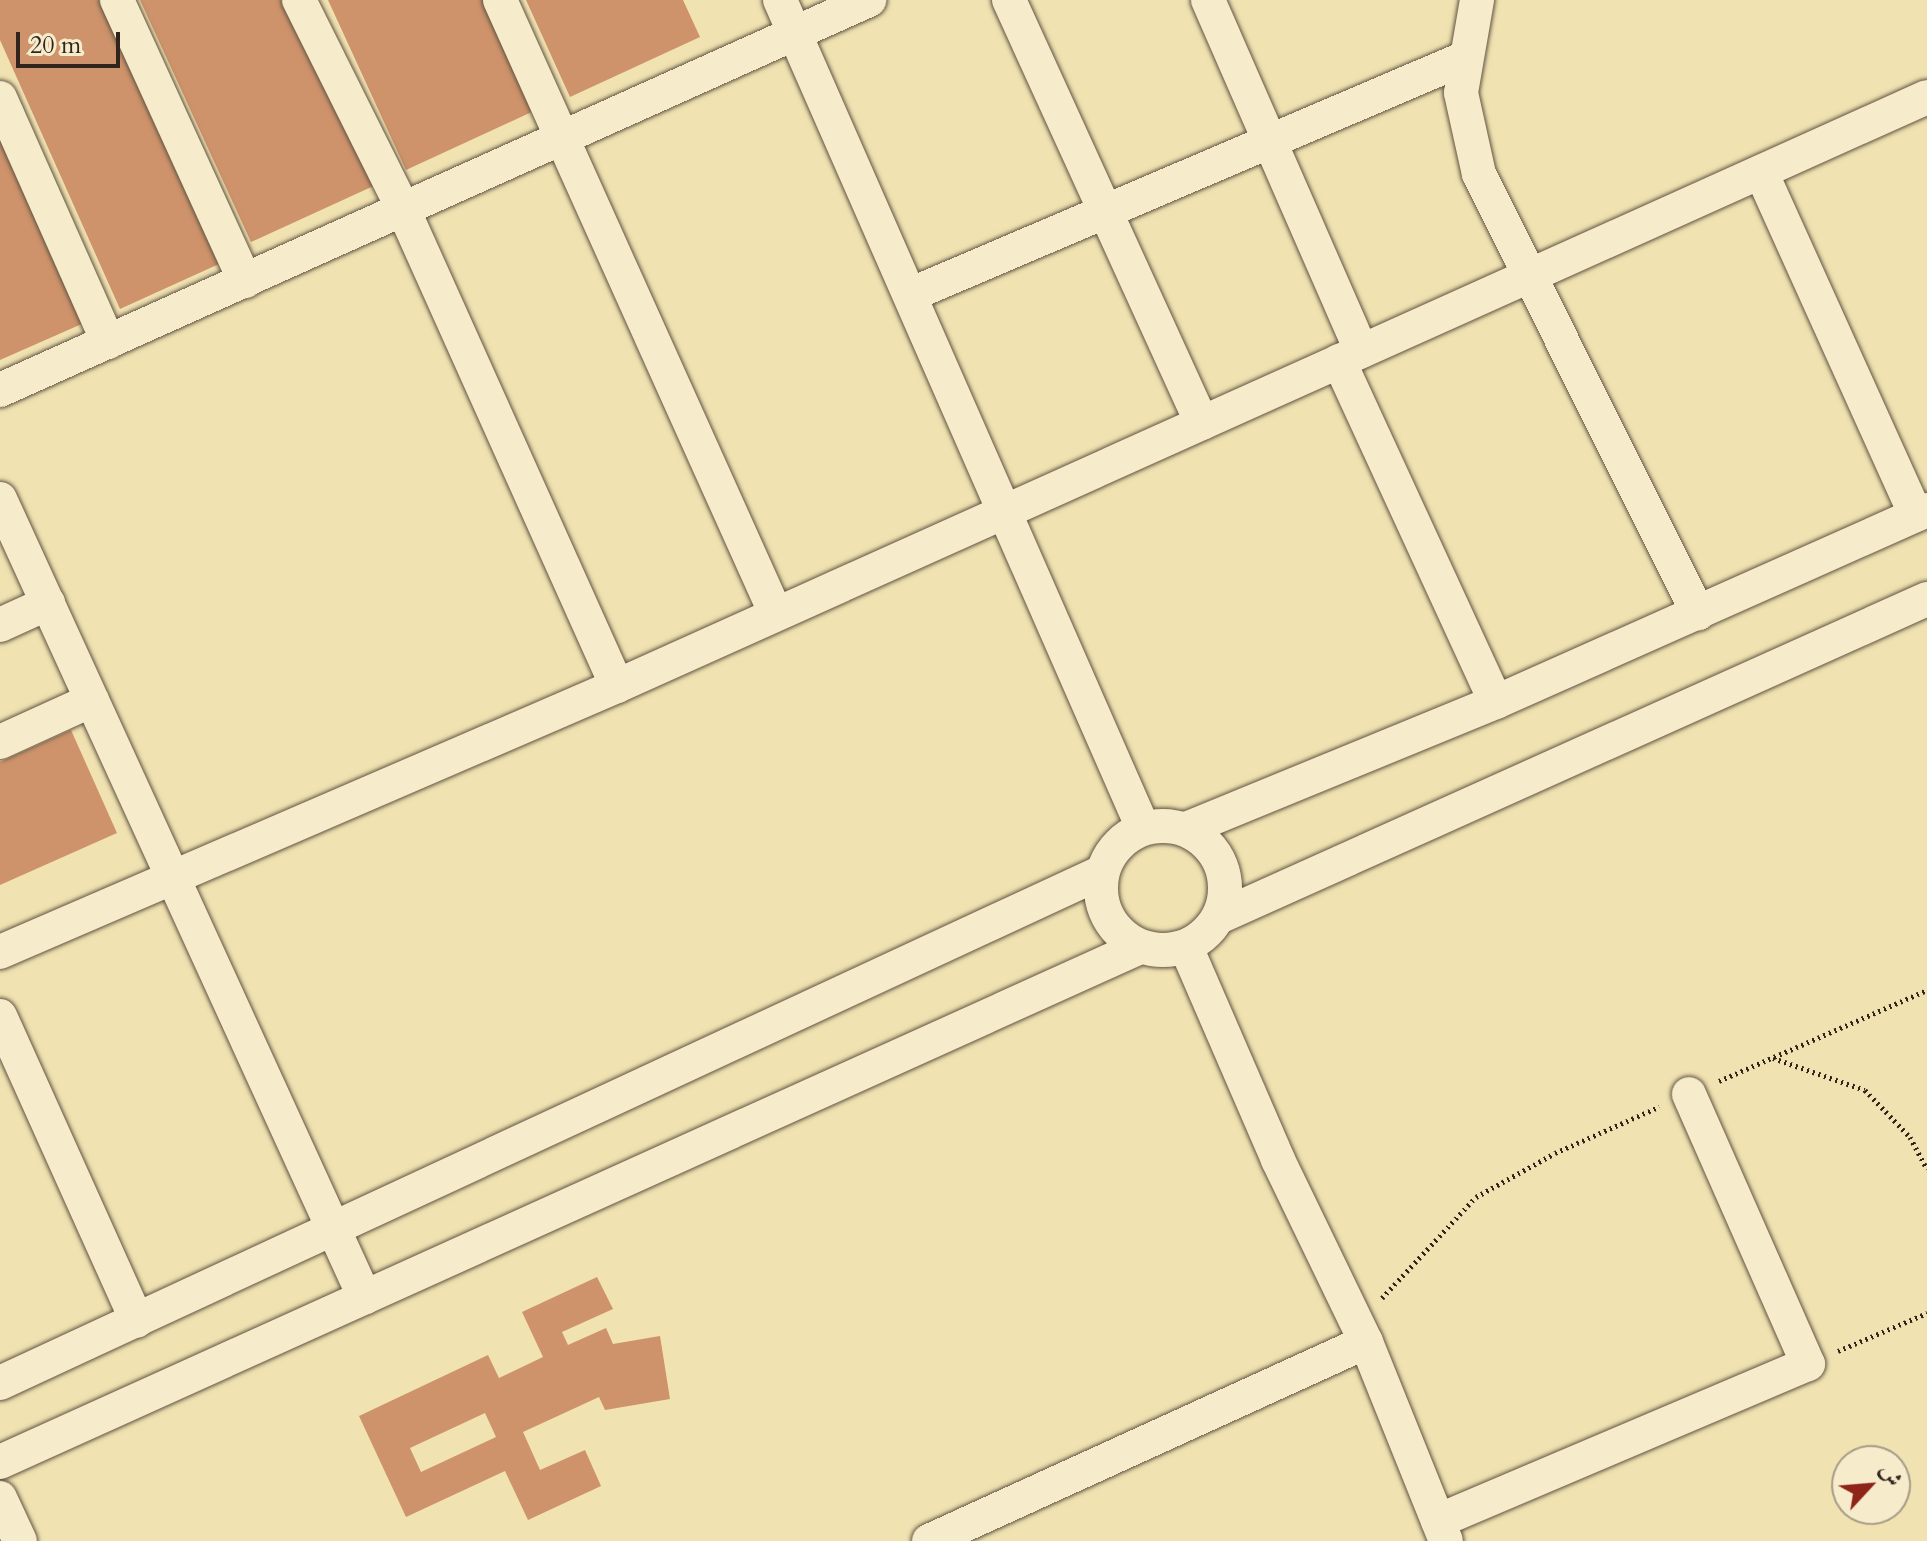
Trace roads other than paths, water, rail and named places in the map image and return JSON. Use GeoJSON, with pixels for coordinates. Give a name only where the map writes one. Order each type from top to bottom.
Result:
{"type":"FeatureCollection","features":[{"type":"Feature","properties":{"kind":"street"},"geometry":{"type":"LineString","coordinates":[[117,0],[245,281]]}},
{"type":"Feature","properties":{"kind":"street"},"geometry":{"type":"LineString","coordinates":[[299,0],[403,209],[617,686]]}},
{"type":"Feature","properties":{"kind":"street"},"geometry":{"type":"LineString","coordinates":[[500,0],[776,614]]}},
{"type":"Feature","properties":{"kind":"street"},"geometry":{"type":"LineString","coordinates":[[780,0],[912,294],[1143,828]]}},
{"type":"Feature","properties":{"kind":"street"},"geometry":{"type":"LineString","coordinates":[[0,390],[869,0]]}},
{"type":"Feature","properties":{"kind":"street"},"geometry":{"type":"LineString","coordinates":[[1009,0],[1202,423]]}},
{"type":"Feature","properties":{"kind":"street"},"geometry":{"type":"LineString","coordinates":[[1208,0],[1270,141],[1350,356],[1496,702]]}},
{"type":"Feature","properties":{"kind":"street"},"geometry":{"type":"LineString","coordinates":[[1477,0],[1461,93],[1479,174],[1698,614]]}},
{"type":"Feature","properties":{"kind":"street"},"geometry":{"type":"LineString","coordinates":[[912,294],[1465,58]]}},
{"type":"Feature","properties":{"kind":"street"},"geometry":{"type":"LineString","coordinates":[[0,952],[617,686],[1927,97]]}},
{"type":"Feature","properties":{"kind":"street"},"geometry":{"type":"LineString","coordinates":[[0,98],[108,342]]}},
{"type":"Feature","properties":{"kind":"street"},"geometry":{"type":"LineString","coordinates":[[1761,172],[1921,513],[1496,702],[1186,829],[1143,828],[1110,852],[1102,872],[1100,894],[1107,916],[1120,934],[1140,947],[1163,951],[1186,947],[1219,917],[1927,599]]}},
{"type":"Feature","properties":{"kind":"street"},"geometry":{"type":"LineString","coordinates":[[0,499],[365,1298]]}},
{"type":"Feature","properties":{"kind":"street"},"geometry":{"type":"LineString","coordinates":[[0,625],[48,603]]}},
{"type":"Feature","properties":{"kind":"street"},"geometry":{"type":"LineString","coordinates":[[0,742],[92,700]]}},
{"type":"Feature","properties":{"kind":"street"},"geometry":{"type":"LineString","coordinates":[[1186,829],[1208,844],[1222,866],[1226,891],[1219,917]]}},
{"type":"Feature","properties":{"kind":"street"},"geometry":{"type":"LineString","coordinates":[[0,1383],[1102,872]]}},
{"type":"Feature","properties":{"kind":"street"},"geometry":{"type":"LineString","coordinates":[[0,1462],[1140,947]]}},
{"type":"Feature","properties":{"kind":"street"},"geometry":{"type":"LineString","coordinates":[[1186,947],[1278,1160],[1366,1342],[1442,1531],[1808,1364],[1689,1094]]}},
{"type":"Feature","properties":{"kind":"street"},"geometry":{"type":"LineString","coordinates":[[0,1016],[137,1321]]}},
{"type":"Feature","properties":{"kind":"street"},"geometry":{"type":"LineString","coordinates":[[929,1541],[1366,1342]]}},
{"type":"Feature","properties":{"kind":"street"},"geometry":{"type":"LineString","coordinates":[[0,1498],[20,1541]]}}]}
